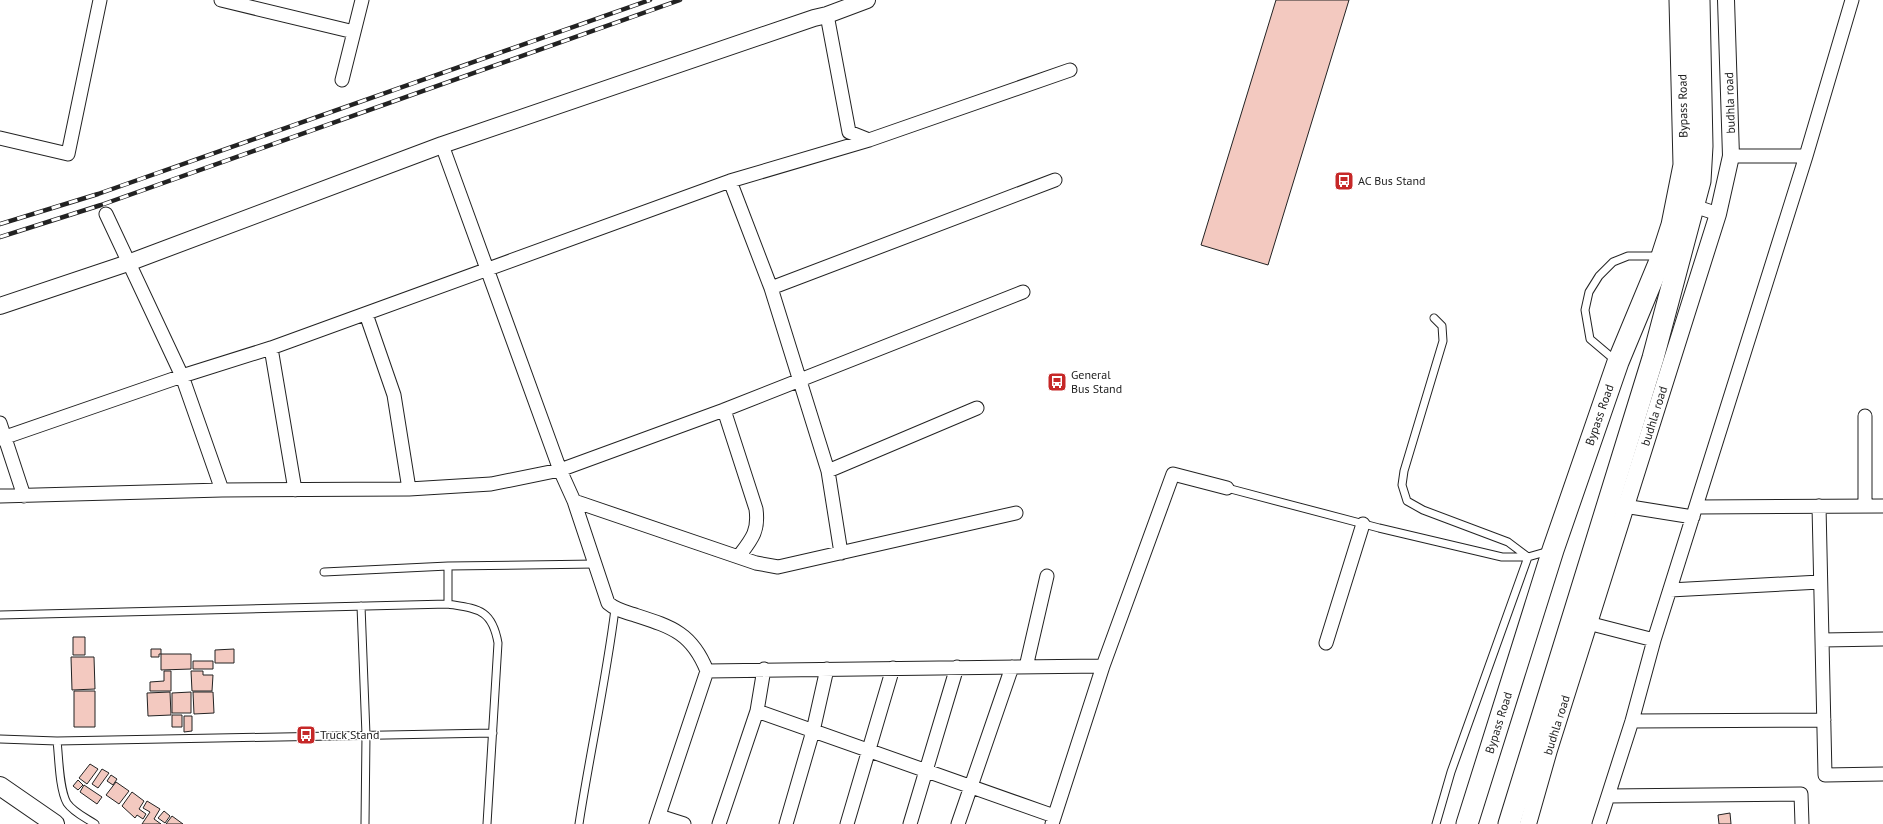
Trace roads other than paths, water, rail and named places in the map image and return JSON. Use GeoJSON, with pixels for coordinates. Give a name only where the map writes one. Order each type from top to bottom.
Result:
{"type":"FeatureCollection","features":[{"type":"Feature","properties":{"kind":"main road","name":"Bypass Road"},"geometry":{"type":"LineString","coordinates":[[1467,824],[1553,550],[1618,362],[1662,256],[1672,224],[1684,165],[1680,0]]}},
{"type":"Feature","properties":{"kind":"main road"},"geometry":{"type":"LineString","coordinates":[[1509,824],[1552,679],[1581,621],[1617,505],[1653,358],[1700,181],[1702,146],[1699,0]]}},
{"type":"Feature","properties":{"kind":"main road"},"geometry":{"type":"LineString","coordinates":[[0,786],[50,823]]}},
{"type":"Feature","properties":{"kind":"street"},"geometry":{"type":"LineString","coordinates":[[0,138],[68,154],[100,0]]}},
{"type":"Feature","properties":{"kind":"street"},"geometry":{"type":"LineString","coordinates":[[221,0],[354,32]]}},
{"type":"Feature","properties":{"kind":"street"},"geometry":{"type":"LineString","coordinates":[[342,80],[362,0]]}},
{"type":"Feature","properties":{"kind":"street"},"geometry":{"type":"LineString","coordinates":[[0,306],[128,263],[442,145],[814,18],[827,16],[867,0]]}},
{"type":"Feature","properties":{"kind":"street","name":"budhla road"},"geometry":{"type":"LineString","coordinates":[[1617,505],[1718,214],[1731,156],[1726,0]]}},
{"type":"Feature","properties":{"kind":"street"},"geometry":{"type":"LineString","coordinates":[[1599,824],[1632,721],[1654,640],[1806,156],[1852,0]]}},
{"type":"Feature","properties":{"kind":"street"},"geometry":{"type":"LineString","coordinates":[[827,16],[849,132],[869,140]]}},
{"type":"Feature","properties":{"kind":"street"},"geometry":{"type":"LineString","coordinates":[[2,438],[182,376],[271,348],[730,182],[869,140],[1070,70]]}},
{"type":"Feature","properties":{"kind":"street"},"geometry":{"type":"LineString","coordinates":[[442,145],[560,470],[574,501],[608,603],[615,609],[669,626],[681,633],[693,643],[701,655],[708,671],[658,820],[684,824]]}},
{"type":"Feature","properties":{"kind":"street"},"geometry":{"type":"LineString","coordinates":[[1731,156],[1806,156]]}},
{"type":"Feature","properties":{"kind":"street"},"geometry":{"type":"LineString","coordinates":[[771,288],[1055,180]]}},
{"type":"Feature","properties":{"kind":"street"},"geometry":{"type":"LineString","coordinates":[[730,182],[771,288],[828,471],[841,553]]}},
{"type":"Feature","properties":{"kind":"street"},"geometry":{"type":"LineString","coordinates":[[1694,206],[1718,214]]}},
{"type":"Feature","properties":{"kind":"street"},"geometry":{"type":"LineString","coordinates":[[106,214],[182,376],[222,490]]}},
{"type":"Feature","properties":{"kind":"street"},"geometry":{"type":"LineString","coordinates":[[0,496],[222,490],[409,489],[491,484],[560,470],[800,381],[1023,292]]}},
{"type":"Feature","properties":{"kind":"street"},"geometry":{"type":"LineString","coordinates":[[366,314],[394,395],[409,489]]}},
{"type":"Feature","properties":{"kind":"street"},"geometry":{"type":"LineString","coordinates":[[271,348],[295,490]]}},
{"type":"Feature","properties":{"kind":"street"},"geometry":{"type":"LineString","coordinates":[[828,471],[977,408]]}},
{"type":"Feature","properties":{"kind":"street"},"geometry":{"type":"LineString","coordinates":[[724,410],[756,509],[758,520],[753,537],[739,556]]}},
{"type":"Feature","properties":{"kind":"street"},"geometry":{"type":"LineString","coordinates":[[1865,416],[1866,506]]}},
{"type":"Feature","properties":{"kind":"street"},"geometry":{"type":"LineString","coordinates":[[0,423],[2,438],[24,496]]}},
{"type":"Feature","properties":{"kind":"street"},"geometry":{"type":"LineString","coordinates":[[757,711],[970,786],[1053,820],[1104,666],[1173,474],[1227,488]]}},
{"type":"Feature","properties":{"kind":"street"},"geometry":{"type":"LineString","coordinates":[[574,501],[756,562],[778,567],[1016,513]]}},
{"type":"Feature","properties":{"kind":"street"},"geometry":{"type":"LineString","coordinates":[[1617,505],[1695,512],[1819,506],[1883,506]]}},
{"type":"Feature","properties":{"kind":"street"},"geometry":{"type":"LineString","coordinates":[[1819,506],[1825,775],[1883,774]]}},
{"type":"Feature","properties":{"kind":"street"},"geometry":{"type":"LineString","coordinates":[[1326,643],[1363,524]]}},
{"type":"Feature","properties":{"kind":"street"},"geometry":{"type":"LineString","coordinates":[[1026,667],[1047,576]]}},
{"type":"Feature","properties":{"kind":"street"},"geometry":{"type":"LineString","coordinates":[[1670,590],[1820,582]]}},
{"type":"Feature","properties":{"kind":"street"},"geometry":{"type":"LineString","coordinates":[[1581,621],[1654,640]]}},
{"type":"Feature","properties":{"kind":"street","name":"budhla road"},"geometry":{"type":"LineString","coordinates":[[1528,824],[1581,621]]}},
{"type":"Feature","properties":{"kind":"street"},"geometry":{"type":"LineString","coordinates":[[1822,640],[1883,639]]}},
{"type":"Feature","properties":{"kind":"street"},"geometry":{"type":"LineString","coordinates":[[708,671],[764,669],[1104,666]]}},
{"type":"Feature","properties":{"kind":"street"},"geometry":{"type":"LineString","coordinates":[[910,824],[957,667]]}},
{"type":"Feature","properties":{"kind":"street"},"geometry":{"type":"LineString","coordinates":[[958,824],[1012,667]]}},
{"type":"Feature","properties":{"kind":"street"},"geometry":{"type":"LineString","coordinates":[[847,824],[893,668]]}},
{"type":"Feature","properties":{"kind":"street"},"geometry":{"type":"LineString","coordinates":[[719,824],[757,711],[764,669]]}},
{"type":"Feature","properties":{"kind":"street"},"geometry":{"type":"LineString","coordinates":[[786,824],[813,731],[827,669]]}},
{"type":"Feature","properties":{"kind":"street"},"geometry":{"type":"LineString","coordinates":[[1632,721],[1824,720]]}},
{"type":"Feature","properties":{"kind":"street"},"geometry":{"type":"LineString","coordinates":[[1608,796],[1801,794],[1802,824]]}},
{"type":"Feature","properties":{"kind":"lane"},"geometry":{"type":"LineString","coordinates":[[1618,362],[1590,339],[1585,310],[1589,292],[1599,276],[1613,262],[1628,256],[1662,256]]}},
{"type":"Feature","properties":{"kind":"lane"},"geometry":{"type":"LineString","coordinates":[[1434,318],[1442,326],[1443,341],[1404,471],[1402,485],[1407,501],[1423,510],[1508,542],[1528,557]]}},
{"type":"Feature","properties":{"kind":"lane"},"geometry":{"type":"LineString","coordinates":[[1227,488],[1363,524],[1502,557],[1528,557],[1553,550]]}},
{"type":"Feature","properties":{"kind":"lane"},"geometry":{"type":"LineString","coordinates":[[1436,824],[1452,772],[1528,557]]}},
{"type":"Feature","properties":{"kind":"lane"},"geometry":{"type":"LineString","coordinates":[[324,572],[448,566],[596,564]]}},
{"type":"Feature","properties":{"kind":"lane"},"geometry":{"type":"LineString","coordinates":[[448,566],[448,604]]}},
{"type":"Feature","properties":{"kind":"lane"},"geometry":{"type":"LineString","coordinates":[[0,615],[448,604],[476,608],[486,614],[493,622],[498,643],[487,824]]}},
{"type":"Feature","properties":{"kind":"lane"},"geometry":{"type":"LineString","coordinates":[[360,606],[366,735],[365,824]]}},
{"type":"Feature","properties":{"kind":"lane"},"geometry":{"type":"LineString","coordinates":[[579,824],[610,650],[615,609]]}},
{"type":"Feature","properties":{"kind":"lane"},"geometry":{"type":"LineString","coordinates":[[0,739],[57,741],[493,733]]}},
{"type":"Feature","properties":{"kind":"lane"},"geometry":{"type":"LineString","coordinates":[[57,741],[63,792],[67,803],[81,816],[94,824]]}},
{"type":"Feature","properties":{"kind":"railway"},"geometry":{"type":"LineString","coordinates":[[0,224],[98,194],[650,0]]}},
{"type":"Feature","properties":{"kind":"railway"},"geometry":{"type":"LineString","coordinates":[[0,237],[101,205],[680,0]]}},
{"type":"Feature","properties":{"kind":"place","name":"AC Bus Stand"},"geometry":{"type":"Point","coordinates":[1344,181]}},
{"type":"Feature","properties":{"kind":"place","name":"General Bus Stand"},"geometry":{"type":"Point","coordinates":[1057,382]}},
{"type":"Feature","properties":{"kind":"place","name":"Truck Stand"},"geometry":{"type":"Point","coordinates":[306,735]}}]}
